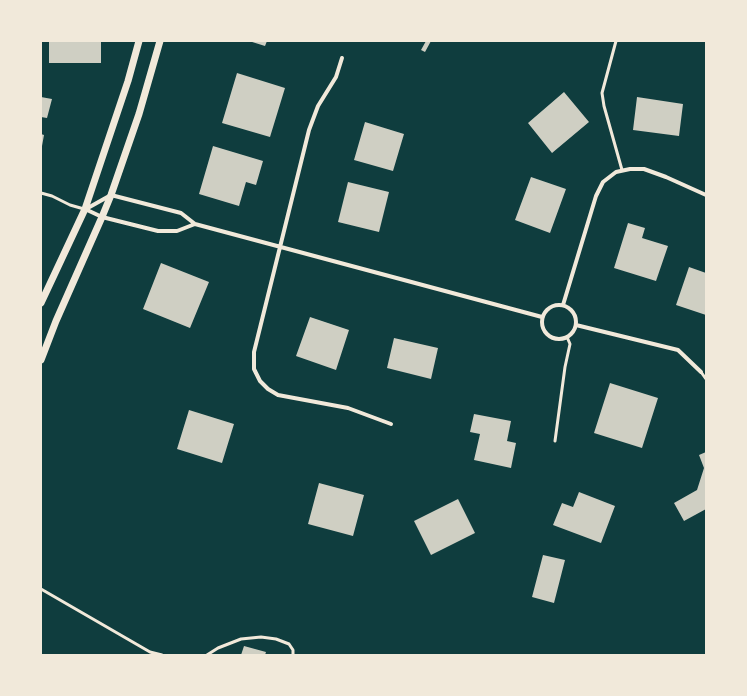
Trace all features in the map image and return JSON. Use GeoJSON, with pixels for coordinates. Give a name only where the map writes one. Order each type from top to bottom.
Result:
{"type":"FeatureCollection","features":[{"type":"Feature","properties":{"kind":"street"},"geometry":{"type":"LineString","coordinates":[[41,302],[85,209],[128,81],[139,41]]}},
{"type":"Feature","properties":{"kind":"street"},"geometry":{"type":"LineString","coordinates":[[41,360],[56,321],[111,195],[139,114],[160,41]]}},
{"type":"Feature","properties":{"kind":"street"},"geometry":{"type":"LineString","coordinates":[[342,58],[336,77],[318,106],[309,130],[254,352],[254,369],[260,381],[268,389],[278,395],[348,408],[391,424]]}},
{"type":"Feature","properties":{"kind":"street"},"geometry":{"type":"LineString","coordinates":[[563,305],[596,196],[603,182],[616,172],[630,168],[644,169],[706,195]]}},
{"type":"Feature","properties":{"kind":"street"},"geometry":{"type":"LineString","coordinates":[[85,209],[111,195],[181,213],[195,224],[542,317]]}},
{"type":"Feature","properties":{"kind":"street"},"geometry":{"type":"LineString","coordinates":[[85,209],[102,217],[158,231],[177,230],[195,224]]}},
{"type":"Feature","properties":{"kind":"street"},"geometry":{"type":"LineString","coordinates":[[556,304],[563,305],[573,311],[576,317],[576,325],[572,333],[567,337],[556,339],[549,336],[544,331],[542,326],[542,317],[550,306],[556,304]]}},
{"type":"Feature","properties":{"kind":"street"},"geometry":{"type":"LineString","coordinates":[[576,325],[678,350],[700,372]]}},
{"type":"Feature","properties":{"kind":"lane"},"geometry":{"type":"LineString","coordinates":[[616,41],[602,92],[604,106],[622,170]]}},
{"type":"Feature","properties":{"kind":"lane"},"geometry":{"type":"LineString","coordinates":[[41,193],[52,196],[70,205],[85,209]]}},
{"type":"Feature","properties":{"kind":"lane"},"geometry":{"type":"LineString","coordinates":[[555,441],[565,367],[570,344],[567,337]]}},
{"type":"Feature","properties":{"kind":"lane"},"geometry":{"type":"LineString","coordinates":[[700,372],[706,379]]}},
{"type":"Feature","properties":{"kind":"lane"},"geometry":{"type":"LineString","coordinates":[[41,589],[150,652],[162,655]]}},
{"type":"Feature","properties":{"kind":"lane"},"geometry":{"type":"LineString","coordinates":[[207,655],[218,648],[241,639],[261,637],[276,639],[288,644],[293,650],[293,655]]}},
{"type":"Feature","properties":{"kind":"building"},"geometry":{"type":"Polygon","coordinates":[[[49,41],[101,41],[101,63],[49,63],[49,41]]]}},
{"type":"Feature","properties":{"kind":"building"},"geometry":{"type":"Polygon","coordinates":[[[249,41],[267,41],[265,46],[249,41]]]}},
{"type":"Feature","properties":{"kind":"building"},"geometry":{"type":"Polygon","coordinates":[[[426,41],[431,41],[425,52],[421,50],[426,41]]]}},
{"type":"Feature","properties":{"kind":"building"},"geometry":{"type":"Polygon","coordinates":[[[237,73],[285,88],[270,137],[222,123],[237,73]]]}},
{"type":"Feature","properties":{"kind":"building"},"geometry":{"type":"Polygon","coordinates":[[[564,92],[589,122],[552,153],[528,123],[564,92]]]}},
{"type":"Feature","properties":{"kind":"building"},"geometry":{"type":"Polygon","coordinates":[[[41,97],[52,99],[47,118],[41,117],[41,97]]]}},
{"type":"Feature","properties":{"kind":"building"},"geometry":{"type":"Polygon","coordinates":[[[637,97],[683,104],[679,136],[633,130],[637,97]]]}},
{"type":"Feature","properties":{"kind":"building"},"geometry":{"type":"Polygon","coordinates":[[[365,122],[404,134],[393,171],[354,160],[365,122]]]}},
{"type":"Feature","properties":{"kind":"building"},"geometry":{"type":"Polygon","coordinates":[[[41,134],[44,135],[42,146],[41,146],[41,134]]]}},
{"type":"Feature","properties":{"kind":"building"},"geometry":{"type":"Polygon","coordinates":[[[213,146],[263,161],[256,185],[246,182],[239,206],[199,194],[213,146]]]}},
{"type":"Feature","properties":{"kind":"building"},"geometry":{"type":"Polygon","coordinates":[[[531,177],[566,189],[550,233],[515,220],[531,177]]]}},
{"type":"Feature","properties":{"kind":"building"},"geometry":{"type":"Polygon","coordinates":[[[348,182],[389,192],[379,232],[338,222],[348,182]]]}},
{"type":"Feature","properties":{"kind":"building"},"geometry":{"type":"Polygon","coordinates":[[[628,223],[645,228],[642,238],[668,246],[656,281],[614,268],[628,223]]]}},
{"type":"Feature","properties":{"kind":"building"},"geometry":{"type":"Polygon","coordinates":[[[161,263],[209,282],[190,328],[143,309],[161,263]]]}},
{"type":"Feature","properties":{"kind":"building"},"geometry":{"type":"Polygon","coordinates":[[[689,267],[706,273],[706,315],[676,305],[689,267]]]}},
{"type":"Feature","properties":{"kind":"building"},"geometry":{"type":"Polygon","coordinates":[[[310,317],[349,330],[336,370],[296,356],[310,317]]]}},
{"type":"Feature","properties":{"kind":"building"},"geometry":{"type":"Polygon","coordinates":[[[394,338],[438,348],[431,379],[387,368],[394,338]]]}},
{"type":"Feature","properties":{"kind":"building"},"geometry":{"type":"Polygon","coordinates":[[[610,383],[658,398],[642,448],[594,433],[610,383]]]}},
{"type":"Feature","properties":{"kind":"building"},"geometry":{"type":"Polygon","coordinates":[[[189,410],[234,424],[222,463],[177,449],[189,410]]]}},
{"type":"Feature","properties":{"kind":"building"},"geometry":{"type":"Polygon","coordinates":[[[474,414],[511,421],[507,441],[516,443],[511,468],[474,460],[480,434],[470,432],[474,414]]]}},
{"type":"Feature","properties":{"kind":"building"},"geometry":{"type":"Polygon","coordinates":[[[706,452],[706,509],[684,521],[674,503],[697,490],[704,468],[699,455],[706,452]]]}},
{"type":"Feature","properties":{"kind":"building"},"geometry":{"type":"Polygon","coordinates":[[[319,483],[364,495],[353,536],[308,524],[319,483]]]}},
{"type":"Feature","properties":{"kind":"building"},"geometry":{"type":"Polygon","coordinates":[[[579,492],[615,506],[601,543],[553,525],[562,503],[573,507],[579,492]]]}},
{"type":"Feature","properties":{"kind":"building"},"geometry":{"type":"Polygon","coordinates":[[[458,499],[475,533],[431,555],[414,521],[458,499]]]}},
{"type":"Feature","properties":{"kind":"building"},"geometry":{"type":"Polygon","coordinates":[[[543,555],[565,560],[554,603],[532,597],[543,555]]]}},
{"type":"Feature","properties":{"kind":"building"},"geometry":{"type":"Polygon","coordinates":[[[244,646],[266,652],[265,655],[241,655],[244,646]]]}}]}
